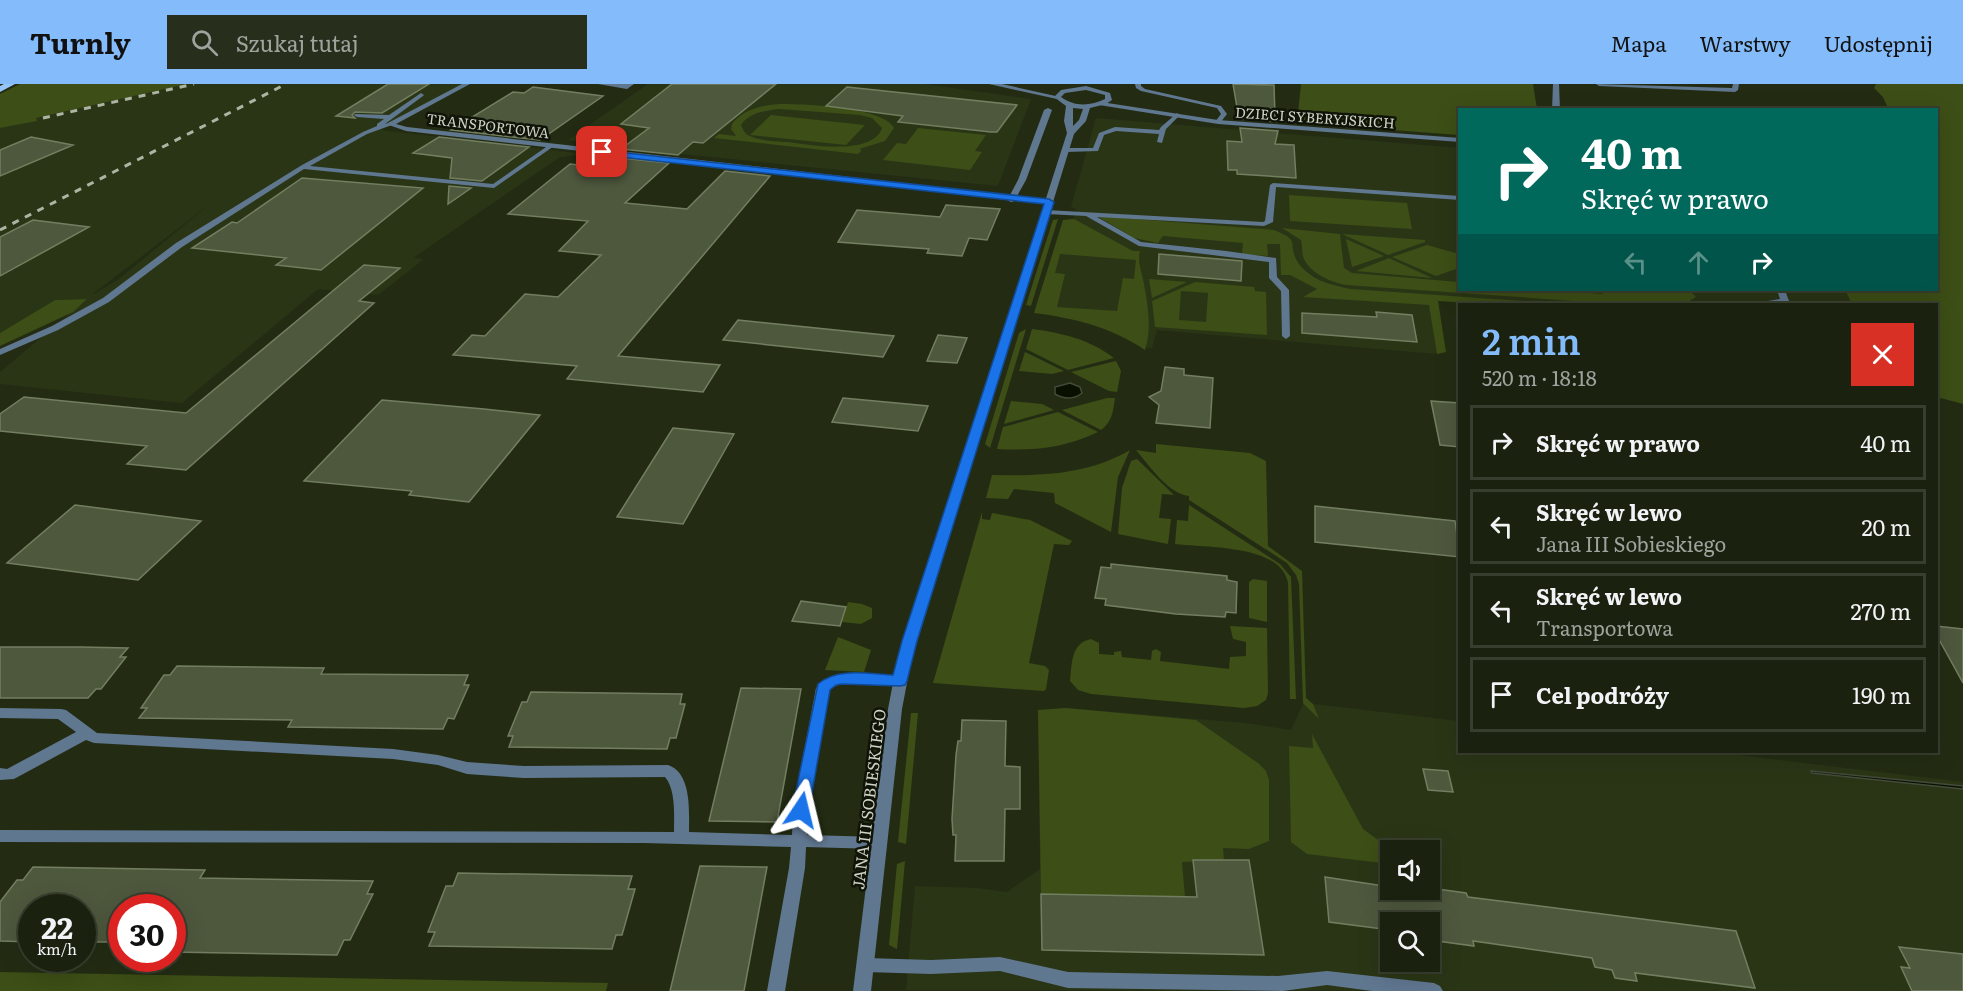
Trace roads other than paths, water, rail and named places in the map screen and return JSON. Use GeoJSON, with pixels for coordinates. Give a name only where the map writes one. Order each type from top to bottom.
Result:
{"type":"FeatureCollection","features":[{"type":"Feature","properties":{"kind":"main road"},"geometry":{"type":"LineString","coordinates":[[0,89],[11,84]]}},
{"type":"Feature","properties":{"kind":"street"},"geometry":{"type":"LineString","coordinates":[[389,121],[467,84]]}},
{"type":"Feature","properties":{"kind":"street"},"geometry":{"type":"LineString","coordinates":[[992,84],[1063,90],[1078,86],[1094,86]]}},
{"type":"Feature","properties":{"kind":"street"},"geometry":{"type":"LineString","coordinates":[[1556,84],[1556,108]]}},
{"type":"Feature","properties":{"kind":"street"},"geometry":{"type":"LineString","coordinates":[[1001,85],[1057,97],[1070,105],[1101,104],[1110,98]]}},
{"type":"Feature","properties":{"kind":"street","name":"DZIECI SYBERYJSKICH"},"geometry":{"type":"LineString","coordinates":[[1094,86],[1108,94],[1110,98],[1147,106],[1173,115]]}},
{"type":"Feature","properties":{"kind":"street"},"geometry":{"type":"LineString","coordinates":[[1057,97],[1063,90]]}},
{"type":"Feature","properties":{"kind":"street","name":"DZIECI SYBERYJSKICH"},"geometry":{"type":"LineString","coordinates":[[1101,104],[1218,122],[1458,140]]}},
{"type":"Feature","properties":{"kind":"street","name":"JANA III SOBIESKIEGO"},"geometry":{"type":"LineString","coordinates":[[1070,105],[1068,121],[1071,133]]}},
{"type":"Feature","properties":{"kind":"street","name":"JANA III SOBIESKIEGO"},"geometry":{"type":"LineString","coordinates":[[862,991],[900,681],[910,641],[1071,133],[1082,121],[1087,106]]}},
{"type":"Feature","properties":{"kind":"street"},"geometry":{"type":"LineString","coordinates":[[1011,200],[1022,180],[1048,110]]}},
{"type":"Feature","properties":{"kind":"street","name":"TRANSPORTOWA"},"geometry":{"type":"LineString","coordinates":[[389,121],[406,129],[1011,200],[1048,207]]}},
{"type":"Feature","properties":{"kind":"street"},"geometry":{"type":"LineString","coordinates":[[776,991],[797,868],[801,810],[823,688],[831,681],[842,679],[900,681]]}},
{"type":"Feature","properties":{"kind":"street"},"geometry":{"type":"LineString","coordinates":[[0,713],[61,714],[94,738],[393,754],[438,760],[467,768],[524,772],[668,771],[673,774],[678,785],[682,838]]}},
{"type":"Feature","properties":{"kind":"street"},"geometry":{"type":"LineString","coordinates":[[0,774],[9,775],[87,733]]}},
{"type":"Feature","properties":{"kind":"street"},"geometry":{"type":"LineString","coordinates":[[0,836],[682,838],[879,843]]}},
{"type":"Feature","properties":{"kind":"street"},"geometry":{"type":"LineString","coordinates":[[866,965],[931,967],[1000,964],[1068,980],[1278,984],[1327,978],[1434,991]]}},
{"type":"Feature","properties":{"kind":"lane"},"geometry":{"type":"LineString","coordinates":[[601,84],[629,86]]}},
{"type":"Feature","properties":{"kind":"lane"},"geometry":{"type":"LineString","coordinates":[[1138,84],[1140,88],[1148,91],[1219,107],[1224,114],[1218,122]]}},
{"type":"Feature","properties":{"kind":"lane"},"geometry":{"type":"LineString","coordinates":[[1599,84],[1735,90],[1736,84]]}},
{"type":"Feature","properties":{"kind":"lane"},"geometry":{"type":"LineString","coordinates":[[0,352],[55,328],[106,300],[180,245],[304,166],[381,127],[421,95]]}},
{"type":"Feature","properties":{"kind":"lane"},"geometry":{"type":"LineString","coordinates":[[357,115],[389,121]]}},
{"type":"Feature","properties":{"kind":"lane"},"geometry":{"type":"LineString","coordinates":[[1160,142],[1161,132],[1173,115]]}},
{"type":"Feature","properties":{"kind":"lane"},"geometry":{"type":"LineString","coordinates":[[1066,150],[1096,150],[1101,134],[1114,129],[1161,132]]}},
{"type":"Feature","properties":{"kind":"lane"},"geometry":{"type":"LineString","coordinates":[[304,166],[495,186],[551,146]]}},
{"type":"Feature","properties":{"kind":"lane"},"geometry":{"type":"LineString","coordinates":[[1048,207],[1086,214],[1264,224],[1269,222],[1271,215],[1273,185],[1458,198]]}},
{"type":"Feature","properties":{"kind":"lane"},"geometry":{"type":"LineString","coordinates":[[1086,214],[1139,244],[1273,260],[1273,278],[1285,290],[1286,336]]}},
{"type":"Feature","properties":{"kind":"lane"},"geometry":{"type":"LineString","coordinates":[[1772,303],[1785,301],[1780,291]]}},
{"type":"Feature","properties":{"kind":"railway"},"geometry":{"type":"LineString","coordinates":[[43,118],[194,84]]}},
{"type":"Feature","properties":{"kind":"railway"},"geometry":{"type":"LineString","coordinates":[[0,230],[286,84]]}}]}
